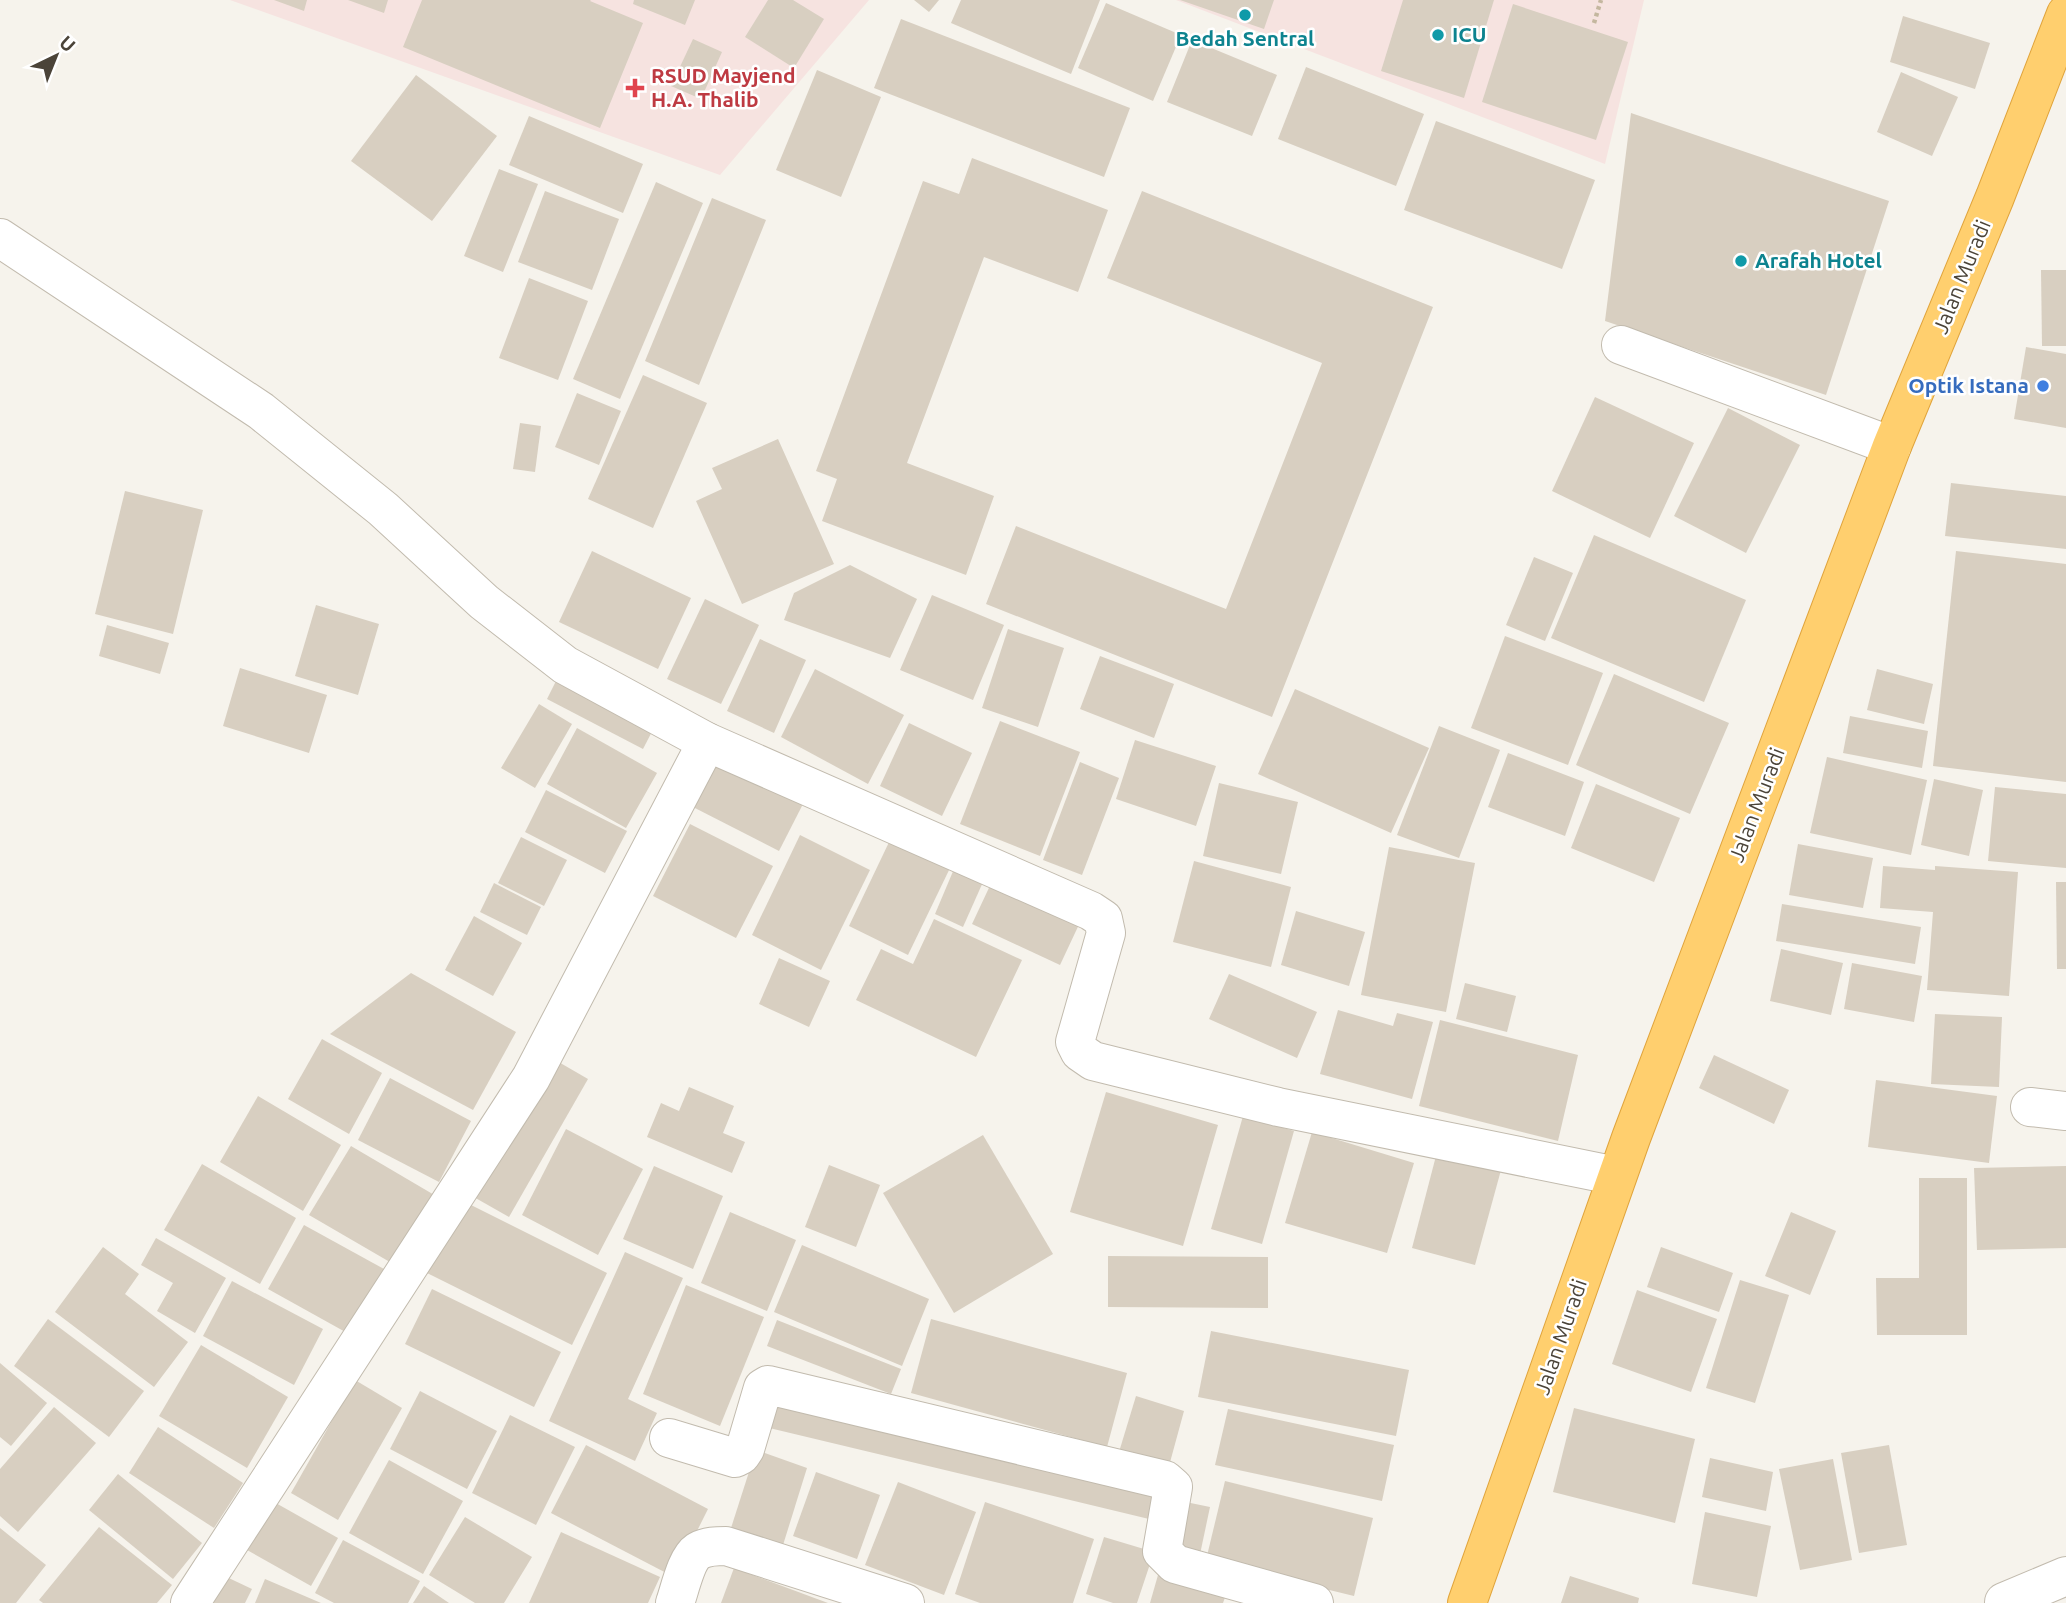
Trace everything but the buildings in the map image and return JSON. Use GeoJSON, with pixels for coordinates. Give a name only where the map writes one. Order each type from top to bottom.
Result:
{"type":"FeatureCollection","features":[{"type":"Feature","properties":{"kind":"highway","name":"Jalan Muradi"},"geometry":{"type":"LineString","coordinates":[[1467,1603],[1617,1176],[1892,446],[1995,197],[2066,14]]}},
{"type":"Feature","properties":{"kind":"street"},"geometry":{"type":"LineString","coordinates":[[0,238],[261,411],[383,509],[484,602],[565,665],[707,742],[1091,911],[1103,919],[1106,933],[1075,1042],[1080,1052],[1093,1062],[1278,1107],[1617,1176]]}},
{"type":"Feature","properties":{"kind":"street"},"geometry":{"type":"LineString","coordinates":[[1621,345],[1892,446]]}},
{"type":"Feature","properties":{"kind":"street"},"geometry":{"type":"LineString","coordinates":[[190,1603],[531,1078],[707,742]]}},
{"type":"Feature","properties":{"kind":"street"},"geometry":{"type":"LineString","coordinates":[[669,1438],[734,1458],[741,1455],[763,1388],[768,1385],[1165,1480],[1172,1487],[1162,1551],[1175,1564],[1314,1603]]}},
{"type":"Feature","properties":{"kind":"street"},"geometry":{"type":"LineString","coordinates":[[675,1603],[691,1559],[698,1551],[726,1546],[905,1603]]}},
{"type":"Feature","properties":{"kind":"street"},"geometry":{"type":"LineString","coordinates":[[2004,1602],[2066,1576]]}},
{"type":"Feature","properties":{"kind":"path"},"geometry":{"type":"LineString","coordinates":[[1594,23],[1601,0]]}},
{"type":"Feature","properties":{"kind":"shaded area","name":"RSUD Mayjend H.A. Thalib"},"geometry":{"type":"Polygon","coordinates":[[[230,0],[869,0],[720,175],[230,0]]]}},
{"type":"Feature","properties":{"kind":"shaded area"},"geometry":{"type":"Polygon","coordinates":[[[1176,0],[1644,0],[1605,164],[1176,0]]]}},
{"type":"Feature","properties":{"kind":"place","name":"Bedah Sentral"},"geometry":{"type":"Point","coordinates":[1245,15]}},
{"type":"Feature","properties":{"kind":"place","name":"ICU"},"geometry":{"type":"Point","coordinates":[1438,35]}},
{"type":"Feature","properties":{"kind":"place","name":"RSUD Mayjend H.A. Thalib"},"geometry":{"type":"Point","coordinates":[635,88]}},
{"type":"Feature","properties":{"kind":"place","name":"Arafah Hotel"},"geometry":{"type":"Point","coordinates":[1741,261]}},
{"type":"Feature","properties":{"kind":"place","name":"Optik Istana"},"geometry":{"type":"Point","coordinates":[2043,386]}}]}
